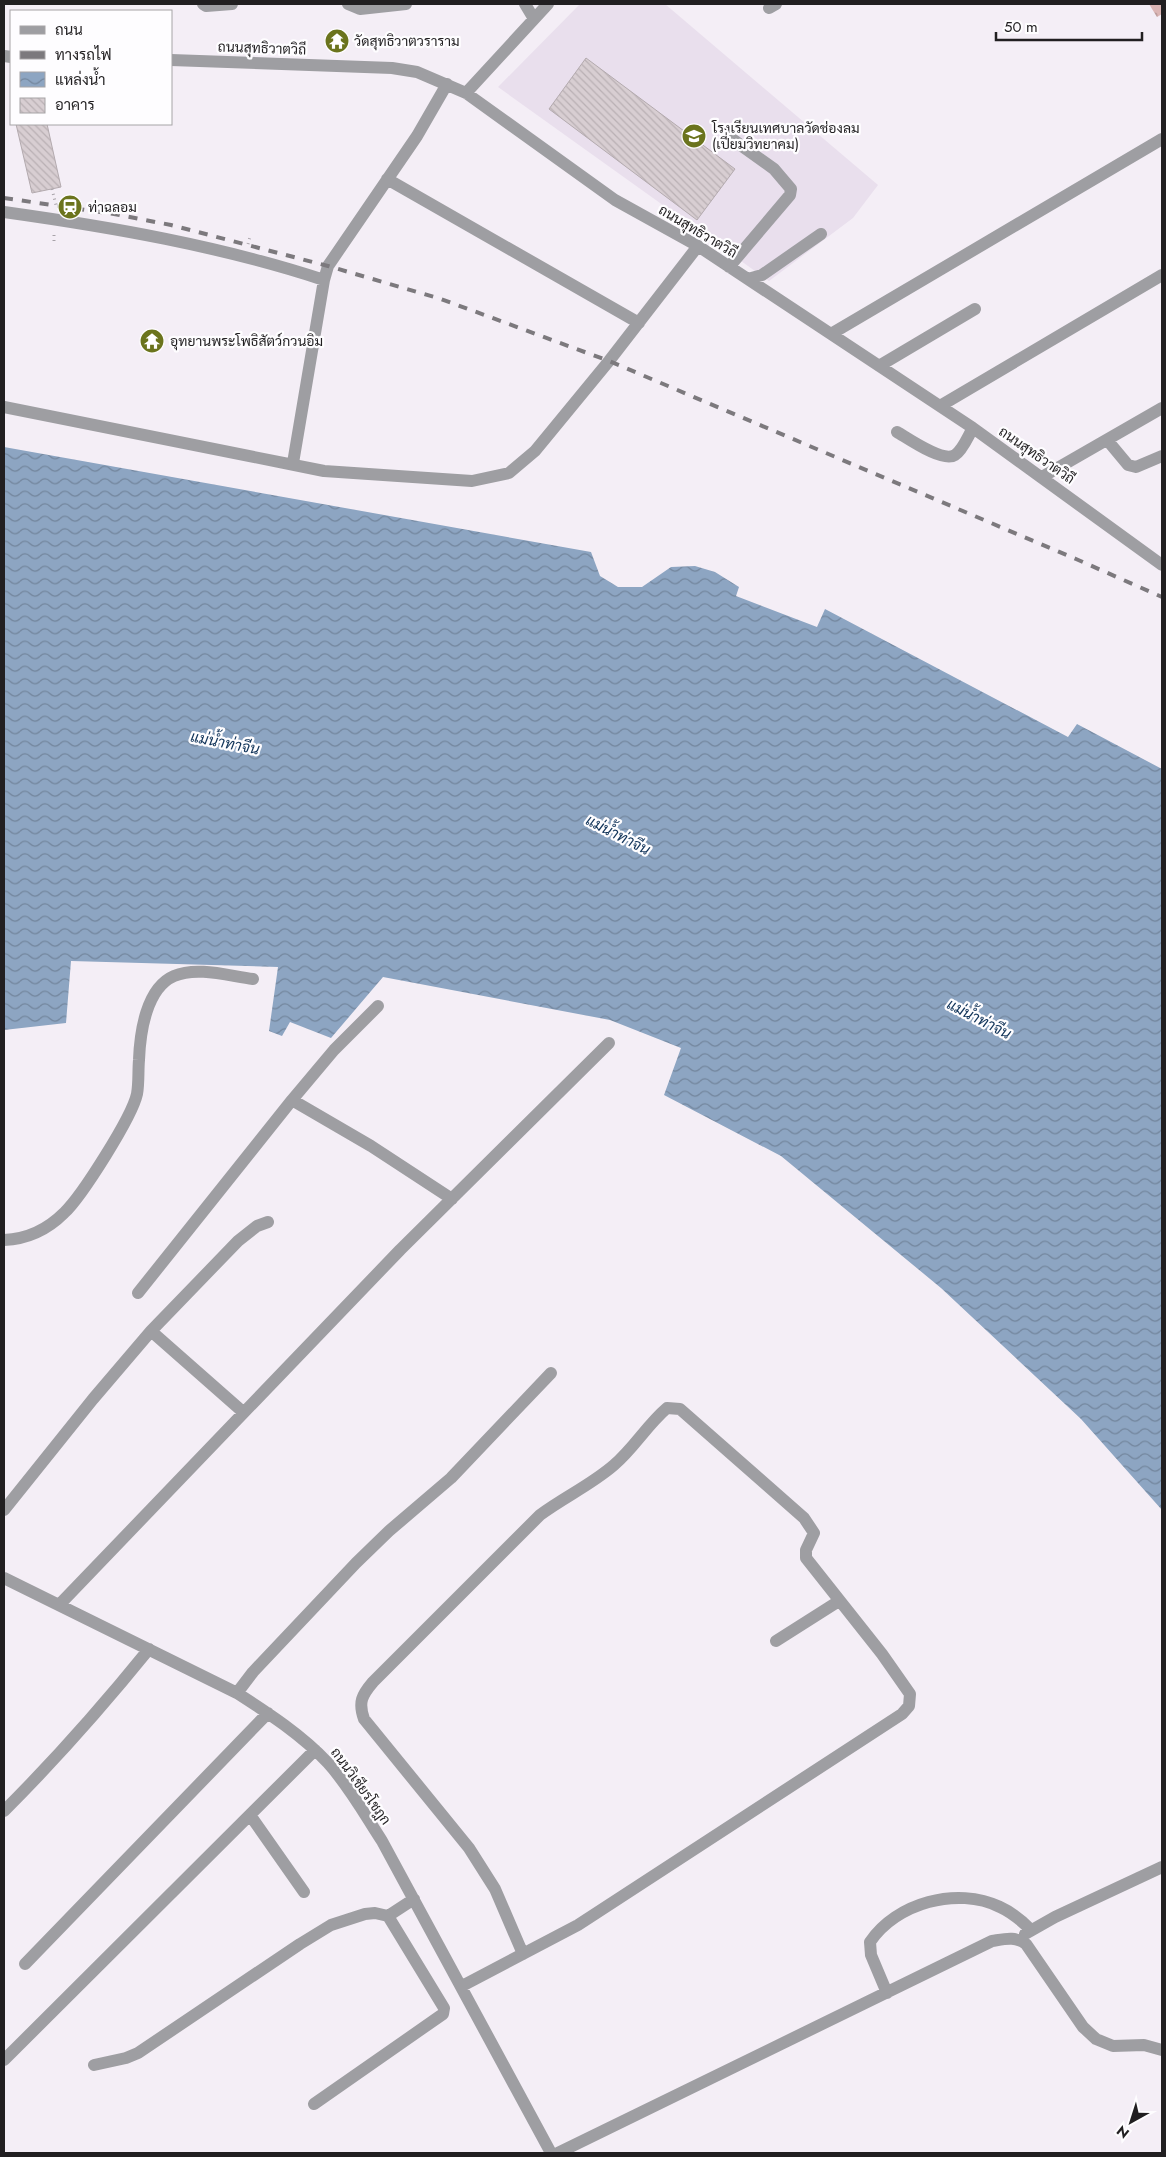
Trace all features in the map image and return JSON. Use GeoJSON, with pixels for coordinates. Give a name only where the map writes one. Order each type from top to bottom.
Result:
{"type":"FeatureCollection","features":[{"type":"Feature","properties":{"kind":"street"},"geometry":{"type":"LineString","coordinates":[[203,4],[206,6],[232,4]]}},
{"type":"Feature","properties":{"kind":"street"},"geometry":{"type":"LineString","coordinates":[[348,4],[360,9],[406,4]]}},
{"type":"Feature","properties":{"kind":"street"},"geometry":{"type":"LineString","coordinates":[[525,4],[534,19]]}},
{"type":"Feature","properties":{"kind":"street"},"geometry":{"type":"LineString","coordinates":[[466,92],[548,4]]}},
{"type":"Feature","properties":{"kind":"street","name":"ถนนสุทธิวาตวิถี"},"geometry":{"type":"LineString","coordinates":[[172,60],[392,68],[417,72],[466,92],[615,200],[698,246],[973,428],[1162,564]]}},
{"type":"Feature","properties":{"kind":"street"},"geometry":{"type":"LineString","coordinates":[[293,463],[328,266],[417,136],[447,84]]}},
{"type":"Feature","properties":{"kind":"street"},"geometry":{"type":"LineString","coordinates":[[728,136],[774,169],[791,189],[790,195],[730,267]]}},
{"type":"Feature","properties":{"kind":"street"},"geometry":{"type":"LineString","coordinates":[[832,334],[1162,139]]}},
{"type":"Feature","properties":{"kind":"street"},"geometry":{"type":"LineString","coordinates":[[387,179],[639,323]]}},
{"type":"Feature","properties":{"kind":"street"},"geometry":{"type":"LineString","coordinates":[[4,212],[148,237],[266,261],[324,280]]}},
{"type":"Feature","properties":{"kind":"street"},"geometry":{"type":"LineString","coordinates":[[748,279],[762,275],[821,234]]}},
{"type":"Feature","properties":{"kind":"street"},"geometry":{"type":"LineString","coordinates":[[4,407],[293,463],[324,471],[472,482],[509,473],[535,451],[610,361],[698,246]]}},
{"type":"Feature","properties":{"kind":"street"},"geometry":{"type":"LineString","coordinates":[[940,406],[1162,275]]}},
{"type":"Feature","properties":{"kind":"street"},"geometry":{"type":"LineString","coordinates":[[879,366],[975,309]]}},
{"type":"Feature","properties":{"kind":"street"},"geometry":{"type":"LineString","coordinates":[[1042,477],[1108,441],[1162,408]]}},
{"type":"Feature","properties":{"kind":"street"},"geometry":{"type":"LineString","coordinates":[[897,432],[941,456],[950,457],[957,454],[973,428]]}},
{"type":"Feature","properties":{"kind":"street"},"geometry":{"type":"LineString","coordinates":[[1108,441],[1128,465],[1132,467],[1136,468],[1162,456]]}},
{"type":"Feature","properties":{"kind":"street"},"geometry":{"type":"LineString","coordinates":[[4,1240],[31,1236],[65,1213],[89,1180],[129,1116],[137,1094],[139,1058],[146,1014],[150,1000],[160,986],[173,976],[189,972],[253,979]]}},
{"type":"Feature","properties":{"kind":"street"},"geometry":{"type":"LineString","coordinates":[[138,1293],[292,1100],[334,1050],[378,1006]]}},
{"type":"Feature","properties":{"kind":"street"},"geometry":{"type":"LineString","coordinates":[[60,1604],[243,1412],[452,1199],[610,1043]]}},
{"type":"Feature","properties":{"kind":"street"},"geometry":{"type":"LineString","coordinates":[[292,1100],[371,1146],[452,1199]]}},
{"type":"Feature","properties":{"kind":"street"},"geometry":{"type":"LineString","coordinates":[[4,1510],[151,1331],[238,1241],[257,1226],[268,1222]]}},
{"type":"Feature","properties":{"kind":"street"},"geometry":{"type":"LineString","coordinates":[[151,1331],[243,1412]]}},
{"type":"Feature","properties":{"kind":"street"},"geometry":{"type":"LineString","coordinates":[[236,1693],[253,1672],[356,1563],[451,1478],[551,1373]]}},
{"type":"Feature","properties":{"kind":"street"},"geometry":{"type":"LineString","coordinates":[[462,1986],[523,1954],[578,1925],[902,1714],[909,1706],[910,1694],[882,1654],[806,1558],[806,1550],[814,1533],[804,1518],[680,1409],[667,1408],[616,1464],[572,1496],[540,1515],[373,1682],[360,1700],[364,1719],[469,1848],[494,1890],[523,1954]]}},
{"type":"Feature","properties":{"kind":"street","name":"ถนนวิเชียรโชฎก"},"geometry":{"type":"LineString","coordinates":[[4,1578],[60,1604],[236,1693],[268,1713],[315,1750],[329,1764],[355,1798],[382,1841],[551,2153]]}},
{"type":"Feature","properties":{"kind":"street"},"geometry":{"type":"LineString","coordinates":[[776,1641],[839,1601]]}},
{"type":"Feature","properties":{"kind":"street"},"geometry":{"type":"LineString","coordinates":[[4,1811],[55,1760],[95,1716],[149,1649]]}},
{"type":"Feature","properties":{"kind":"street"},"geometry":{"type":"LineString","coordinates":[[25,1964],[268,1713]]}},
{"type":"Feature","properties":{"kind":"street"},"geometry":{"type":"LineString","coordinates":[[4,2060],[315,1750]]}},
{"type":"Feature","properties":{"kind":"street"},"geometry":{"type":"LineString","coordinates":[[250,1815],[304,1892]]}},
{"type":"Feature","properties":{"kind":"street"},"geometry":{"type":"LineString","coordinates":[[1019,1939],[1031,1930],[1162,1867]]}},
{"type":"Feature","properties":{"kind":"street"},"geometry":{"type":"LineString","coordinates":[[887,1993],[871,1955],[870,1942],[885,1924],[913,1906],[959,1898],[980,1900],[1000,1907],[1031,1930]]}},
{"type":"Feature","properties":{"kind":"street"},"geometry":{"type":"LineString","coordinates":[[388,1916],[414,1899]]}},
{"type":"Feature","properties":{"kind":"street"},"geometry":{"type":"LineString","coordinates":[[94,2065],[126,2058],[138,2053],[331,1925],[365,1914],[375,1913],[388,1916],[444,2008],[443,2014],[438,2020],[314,2104]]}},
{"type":"Feature","properties":{"kind":"street"},"geometry":{"type":"LineString","coordinates":[[558,2153],[992,1941],[1010,1938],[1019,1939],[1037,1957],[1084,2027],[1096,2039],[1113,2046],[1144,2045],[1162,2050]]}},
{"type":"Feature","properties":{"kind":"shaded area","name":"โรงเรียนเทศบาลวัดช่องลม (เปี่ยมวิทยาคม)"},"geometry":{"type":"Polygon","coordinates":[[[580,4],[665,4],[878,185],[853,218],[769,281],[498,87],[580,4]]]}},
{"type":"Feature","properties":{"kind":"green space"},"geometry":{"type":"Polygon","coordinates":[[[1149,4],[1162,4],[1162,14],[1157,17],[1149,4]]]}},
{"type":"Feature","properties":{"kind":"water","name":"แม่น้ำท่าจีน"},"geometry":{"type":"Polygon","coordinates":[[[4,447],[591,552],[600,576],[618,587],[642,587],[671,567],[695,566],[715,572],[739,587],[736,596],[817,627],[825,609],[1068,737],[1077,724],[1162,769],[1162,1510],[1081,1419],[941,1288],[781,1156],[664,1095],[681,1048],[610,1020],[383,977],[331,1038],[290,1022],[282,1036],[269,1031],[278,967],[71,961],[66,1023],[4,1030],[4,447]]]}},
{"type":"Feature","properties":{"kind":"building"},"geometry":{"type":"Polygon","coordinates":[[[586,58],[735,169],[697,220],[549,109],[586,58]]]}},
{"type":"Feature","properties":{"kind":"building"},"geometry":{"type":"Polygon","coordinates":[[[16,125],[47,125],[61,187],[32,193],[16,125]]]}},
{"type":"Feature","properties":{"kind":"railway"},"geometry":{"type":"LineString","coordinates":[[4,198],[114,214],[171,225],[328,266],[441,299],[609,361],[1162,597]]}},
{"type":"Feature","properties":{"kind":"place","name":"วัดสุทธิวาตวราราม"},"geometry":{"type":"Point","coordinates":[337,41]}},
{"type":"Feature","properties":{"kind":"place","name":"โรงเรียนเทศบาลวัดช่องลม (เปี่ยมวิทยาคม)"},"geometry":{"type":"Point","coordinates":[694,136]}},
{"type":"Feature","properties":{"kind":"place","name":"ท่าฉลอม"},"geometry":{"type":"Point","coordinates":[70,207]}},
{"type":"Feature","properties":{"kind":"place","name":"อุทยานพระโพธิสัตว์กวนอิม"},"geometry":{"type":"Point","coordinates":[152,341]}}]}
